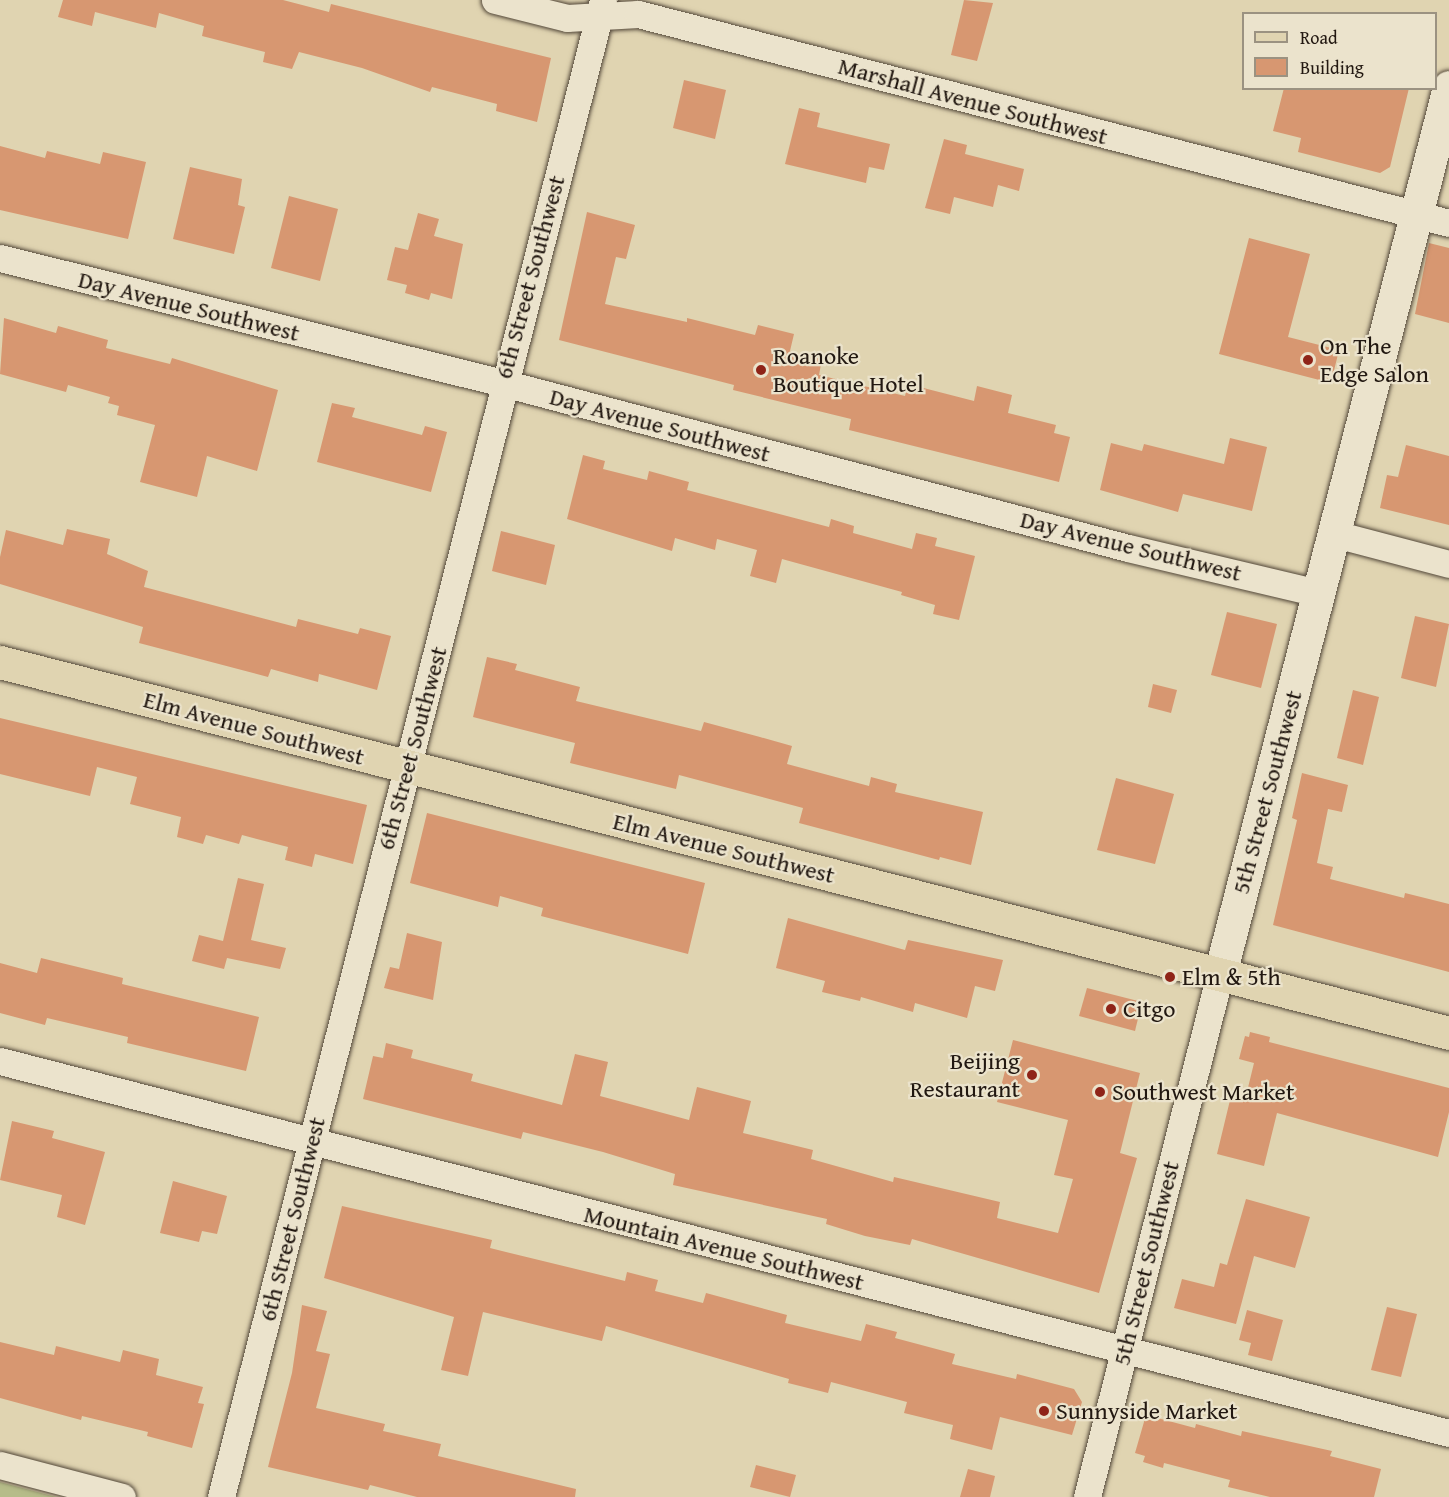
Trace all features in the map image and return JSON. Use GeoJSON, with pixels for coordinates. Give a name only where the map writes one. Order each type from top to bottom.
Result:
{"type":"FeatureCollection","features":[{"type":"Feature","properties":{"kind":"main road","name":"Elm Avenue Southwest"},"geometry":{"type":"LineString","coordinates":[[0,662],[1449,1033]]}},
{"type":"Feature","properties":{"kind":"street","name":"Marshall Avenue Southwest"},"geometry":{"type":"LineString","coordinates":[[495,0],[567,18],[602,8],[638,14],[1449,223]]}},
{"type":"Feature","properties":{"kind":"street","name":"6th Street Southwest"},"geometry":{"type":"LineString","coordinates":[[221,1497],[405,767],[458,575],[503,383],[602,8]]}},
{"type":"Feature","properties":{"kind":"street","name":"5th Street Southwest"},"geometry":{"type":"LineString","coordinates":[[1087,1497],[1449,87]]}},
{"type":"Feature","properties":{"kind":"street","name":"Day Avenue Southwest"},"geometry":{"type":"LineString","coordinates":[[0,258],[503,383],[1128,548],[1319,593]]}},
{"type":"Feature","properties":{"kind":"street"},"geometry":{"type":"LineString","coordinates":[[1335,534],[1449,564]]}},
{"type":"Feature","properties":{"kind":"street","name":"Mountain Avenue Southwest"},"geometry":{"type":"LineString","coordinates":[[0,1060],[1449,1433]]}},
{"type":"Feature","properties":{"kind":"street"},"geometry":{"type":"LineString","coordinates":[[0,1465],[122,1497]]}},
{"type":"Feature","properties":{"kind":"green space"},"geometry":{"type":"Polygon","coordinates":[[[0,1482],[56,1497],[0,1497],[0,1482]]]}},
{"type":"Feature","properties":{"kind":"building"},"geometry":{"type":"Polygon","coordinates":[[[63,0],[283,0],[329,12],[331,4],[551,58],[537,122],[496,111],[497,104],[432,87],[430,92],[362,68],[299,52],[292,69],[263,62],[265,52],[202,36],[204,26],[159,13],[156,28],[95,12],[92,26],[58,17],[63,0]]]}},
{"type":"Feature","properties":{"kind":"building"},"geometry":{"type":"Polygon","coordinates":[[[964,0],[993,3],[977,61],[951,55],[964,0]]]}},
{"type":"Feature","properties":{"kind":"building"},"geometry":{"type":"Polygon","coordinates":[[[684,80],[726,90],[715,139],[673,128],[684,80]]]}},
{"type":"Feature","properties":{"kind":"building"},"geometry":{"type":"Polygon","coordinates":[[[1283,90],[1409,90],[1390,167],[1380,173],[1298,152],[1301,138],[1273,131],[1283,90]]]}},
{"type":"Feature","properties":{"kind":"building"},"geometry":{"type":"Polygon","coordinates":[[[799,108],[820,113],[817,127],[890,144],[884,170],[869,167],[866,183],[785,164],[799,108]]]}},
{"type":"Feature","properties":{"kind":"building"},"geometry":{"type":"Polygon","coordinates":[[[944,139],[967,145],[965,154],[1024,169],[1019,191],[998,185],[993,207],[954,197],[950,214],[925,208],[944,139]]]}},
{"type":"Feature","properties":{"kind":"building"},"geometry":{"type":"Polygon","coordinates":[[[0,146],[45,158],[47,151],[100,164],[103,152],[146,162],[128,239],[0,210],[0,146]]]}},
{"type":"Feature","properties":{"kind":"building"},"geometry":{"type":"Polygon","coordinates":[[[190,167],[242,179],[238,205],[245,207],[234,254],[173,239],[190,167]]]}},
{"type":"Feature","properties":{"kind":"building"},"geometry":{"type":"Polygon","coordinates":[[[289,196],[338,209],[320,281],[271,268],[289,196]]]}},
{"type":"Feature","properties":{"kind":"building"},"geometry":{"type":"Polygon","coordinates":[[[587,212],[635,225],[626,259],[616,257],[605,304],[687,322],[687,318],[755,335],[758,325],[794,334],[790,351],[822,359],[819,375],[905,396],[908,384],[974,401],[977,386],[1012,395],[1008,413],[1056,425],[1054,433],[1070,437],[1059,482],[849,430],[851,419],[733,390],[734,385],[559,340],[587,212]]]}},
{"type":"Feature","properties":{"kind":"building"},"geometry":{"type":"Polygon","coordinates":[[[418,213],[439,219],[434,236],[463,244],[452,299],[431,293],[429,300],[405,293],[407,285],[387,280],[395,247],[408,250],[418,213]]]}},
{"type":"Feature","properties":{"kind":"building"},"geometry":{"type":"Polygon","coordinates":[[[1249,238],[1310,254],[1288,337],[1339,350],[1331,383],[1219,354],[1249,238]]]}},
{"type":"Feature","properties":{"kind":"building"},"geometry":{"type":"Polygon","coordinates":[[[1429,243],[1449,248],[1449,323],[1415,314],[1429,243]]]}},
{"type":"Feature","properties":{"kind":"building"},"geometry":{"type":"Polygon","coordinates":[[[4,318],[56,333],[58,326],[108,340],[106,348],[170,364],[172,358],[278,390],[257,471],[207,456],[197,497],[140,482],[155,425],[117,415],[119,406],[108,403],[110,397],[68,385],[66,392],[0,374],[4,318]]]}},
{"type":"Feature","properties":{"kind":"building"},"geometry":{"type":"Polygon","coordinates":[[[332,403],[355,408],[352,417],[422,435],[425,426],[447,432],[431,492],[317,462],[332,403]]]}},
{"type":"Feature","properties":{"kind":"building"},"geometry":{"type":"Polygon","coordinates":[[[1230,438],[1267,447],[1252,511],[1183,494],[1178,512],[1100,490],[1111,443],[1142,451],[1144,444],[1224,464],[1230,438]]]}},
{"type":"Feature","properties":{"kind":"building"},"geometry":{"type":"Polygon","coordinates":[[[1406,445],[1449,456],[1449,525],[1380,508],[1387,475],[1398,477],[1406,445]]]}},
{"type":"Feature","properties":{"kind":"building"},"geometry":{"type":"Polygon","coordinates":[[[583,455],[605,461],[603,469],[647,480],[649,471],[689,482],[687,490],[829,527],[831,519],[854,526],[853,533],[912,549],[916,533],[937,538],[935,546],[975,556],[959,620],[933,614],[935,605],[901,595],[902,592],[782,559],[776,583],[750,576],[757,550],[717,539],[715,550],[675,538],[672,551],[567,519],[583,455]]]}},
{"type":"Feature","properties":{"kind":"building"},"geometry":{"type":"Polygon","coordinates":[[[67,529],[110,539],[107,554],[148,571],[144,587],[296,627],[298,619],[358,634],[360,628],[391,636],[377,690],[319,674],[318,682],[271,669],[268,677],[139,643],[143,627],[0,584],[0,557],[6,530],[63,545],[67,529]]]}},
{"type":"Feature","properties":{"kind":"building"},"geometry":{"type":"Polygon","coordinates":[[[501,531],[555,545],[546,585],[492,571],[501,531]]]}},
{"type":"Feature","properties":{"kind":"building"},"geometry":{"type":"Polygon","coordinates":[[[1227,612],[1277,624],[1261,688],[1211,675],[1227,612]]]}},
{"type":"Feature","properties":{"kind":"building"},"geometry":{"type":"Polygon","coordinates":[[[1415,616],[1449,624],[1436,687],[1401,678],[1415,616]]]}},
{"type":"Feature","properties":{"kind":"building"},"geometry":{"type":"Polygon","coordinates":[[[487,657],[517,664],[515,670],[580,687],[576,701],[701,731],[704,722],[760,737],[792,746],[787,764],[869,786],[871,777],[897,784],[895,792],[983,812],[971,865],[940,857],[939,860],[799,823],[803,808],[679,775],[676,789],[570,763],[575,743],[473,717],[487,657]]]}},
{"type":"Feature","properties":{"kind":"building"},"geometry":{"type":"Polygon","coordinates":[[[1153,684],[1177,690],[1171,713],[1148,707],[1153,684]]]}},
{"type":"Feature","properties":{"kind":"building"},"geometry":{"type":"Polygon","coordinates":[[[1353,690],[1379,697],[1363,765],[1337,758],[1353,690]]]}},
{"type":"Feature","properties":{"kind":"building"},"geometry":{"type":"Polygon","coordinates":[[[0,718],[367,805],[353,864],[315,854],[312,867],[285,860],[288,847],[242,835],[239,844],[206,835],[203,844],[177,837],[181,817],[130,804],[137,777],[97,767],[90,796],[0,774],[0,718]]]}},
{"type":"Feature","properties":{"kind":"building"},"geometry":{"type":"Polygon","coordinates":[[[1302,773],[1348,785],[1342,812],[1328,809],[1317,863],[1333,867],[1330,879],[1404,898],[1405,893],[1449,904],[1449,972],[1273,925],[1297,820],[1292,818],[1302,773]]]}},
{"type":"Feature","properties":{"kind":"building"},"geometry":{"type":"Polygon","coordinates":[[[1116,778],[1174,794],[1155,864],[1097,850],[1116,778]]]}},
{"type":"Feature","properties":{"kind":"building"},"geometry":{"type":"Polygon","coordinates":[[[427,813],[705,883],[688,954],[541,916],[543,908],[500,896],[498,907],[410,883],[427,813]]]}},
{"type":"Feature","properties":{"kind":"building"},"geometry":{"type":"Polygon","coordinates":[[[238,878],[264,884],[251,940],[286,948],[280,969],[227,958],[224,969],[192,961],[199,935],[223,941],[238,878]]]}},
{"type":"Feature","properties":{"kind":"building"},"geometry":{"type":"Polygon","coordinates":[[[788,918],[905,950],[908,940],[1003,960],[995,991],[975,986],[967,1018],[915,1003],[913,1012],[861,997],[860,1001],[822,992],[825,981],[776,968],[788,918]]]}},
{"type":"Feature","properties":{"kind":"building"},"geometry":{"type":"Polygon","coordinates":[[[407,933],[442,942],[433,1000],[384,988],[390,967],[399,969],[407,933]]]}},
{"type":"Feature","properties":{"kind":"building"},"geometry":{"type":"Polygon","coordinates":[[[41,958],[123,978],[122,984],[259,1017],[246,1071],[127,1043],[128,1037],[47,1018],[45,1025],[0,1013],[0,963],[37,973],[41,958]]]}},
{"type":"Feature","properties":{"kind":"building","name":"Citgo"},"geometry":{"type":"Polygon","coordinates":[[[1087,988],[1142,1002],[1135,1031],[1079,1016],[1087,988]]]}},
{"type":"Feature","properties":{"kind":"building"},"geometry":{"type":"Polygon","coordinates":[[[1250,1032],[1270,1037],[1269,1042],[1449,1088],[1449,1112],[1438,1157],[1277,1113],[1264,1166],[1217,1154],[1231,1096],[1245,1100],[1254,1063],[1239,1059],[1245,1036],[1249,1037],[1250,1032]]]}},
{"type":"Feature","properties":{"kind":"building"},"geometry":{"type":"Polygon","coordinates":[[[1013,1040],[1140,1073],[1120,1153],[1137,1158],[1099,1293],[912,1239],[910,1245],[865,1236],[826,1224],[827,1219],[673,1185],[675,1174],[603,1152],[523,1132],[521,1139],[363,1099],[373,1056],[383,1058],[386,1043],[413,1050],[411,1058],[473,1074],[471,1081],[562,1105],[575,1054],[608,1062],[600,1096],[689,1120],[697,1087],[751,1101],[743,1133],[813,1150],[811,1159],[893,1182],[894,1177],[1000,1202],[997,1218],[1058,1233],[1073,1179],[1054,1175],[1068,1120],[997,1102],[1013,1040]]]}},
{"type":"Feature","properties":{"kind":"building"},"geometry":{"type":"Polygon","coordinates":[[[12,1121],[54,1131],[52,1138],[105,1152],[85,1225],[57,1217],[62,1195],[0,1180],[12,1121]]]}},
{"type":"Feature","properties":{"kind":"building"},"geometry":{"type":"Polygon","coordinates":[[[173,1181],[227,1196],[217,1234],[202,1231],[199,1242],[160,1233],[173,1181]]]}},
{"type":"Feature","properties":{"kind":"building"},"geometry":{"type":"Polygon","coordinates":[[[1246,1199],[1310,1217],[1295,1268],[1254,1256],[1236,1324],[1174,1308],[1182,1279],[1214,1287],[1220,1263],[1227,1265],[1246,1199]]]}},
{"type":"Feature","properties":{"kind":"building"},"geometry":{"type":"Polygon","coordinates":[[[342,1206],[492,1240],[490,1248],[625,1281],[627,1272],[658,1280],[655,1291],[703,1303],[706,1293],[787,1315],[785,1323],[861,1341],[866,1324],[897,1332],[895,1338],[955,1354],[952,1364],[1016,1379],[1017,1374],[1074,1389],[1082,1402],[1072,1435],[1000,1417],[992,1450],[950,1439],[953,1425],[904,1413],[907,1402],[831,1382],[828,1393],[788,1383],[789,1379],[606,1326],[602,1341],[483,1312],[468,1376],[441,1370],[454,1317],[324,1278],[342,1206]]]}},
{"type":"Feature","properties":{"kind":"building"},"geometry":{"type":"Polygon","coordinates":[[[302,1305],[327,1311],[316,1351],[330,1354],[316,1408],[385,1424],[383,1431],[441,1444],[438,1456],[576,1489],[575,1497],[417,1497],[370,1485],[368,1490],[268,1467],[292,1373],[302,1305]]]}},
{"type":"Feature","properties":{"kind":"building"},"geometry":{"type":"Polygon","coordinates":[[[1387,1307],[1417,1314],[1401,1377],[1371,1370],[1387,1307]]]}},
{"type":"Feature","properties":{"kind":"building"},"geometry":{"type":"Polygon","coordinates":[[[1247,1310],[1283,1320],[1272,1361],[1248,1355],[1251,1343],[1239,1340],[1247,1310]]]}},
{"type":"Feature","properties":{"kind":"building"},"geometry":{"type":"Polygon","coordinates":[[[0,1342],[54,1355],[56,1346],[120,1362],[123,1350],[159,1359],[156,1375],[203,1387],[198,1403],[204,1404],[192,1448],[147,1436],[148,1432],[82,1416],[81,1420],[0,1398],[0,1342]]]}},
{"type":"Feature","properties":{"kind":"building"},"geometry":{"type":"Polygon","coordinates":[[[1146,1415],[1195,1428],[1196,1424],[1241,1436],[1242,1431],[1332,1451],[1330,1456],[1381,1469],[1374,1497],[1270,1497],[1228,1487],[1230,1480],[1164,1463],[1163,1468],[1143,1462],[1145,1456],[1135,1453],[1146,1415]]]}},
{"type":"Feature","properties":{"kind":"building"},"geometry":{"type":"Polygon","coordinates":[[[756,1465],[796,1475],[790,1497],[750,1487],[756,1465]]]}},
{"type":"Feature","properties":{"kind":"building"},"geometry":{"type":"Polygon","coordinates":[[[968,1469],[995,1476],[990,1497],[960,1497],[968,1469]]]}},
{"type":"Feature","properties":{"kind":"place","name":"On The Edge Salon"},"geometry":{"type":"Point","coordinates":[1308,360]}},
{"type":"Feature","properties":{"kind":"place","name":"Roanoke Boutique Hotel"},"geometry":{"type":"Point","coordinates":[761,370]}},
{"type":"Feature","properties":{"kind":"place","name":"Elm & 5th"},"geometry":{"type":"Point","coordinates":[1170,977]}},
{"type":"Feature","properties":{"kind":"place","name":"Citgo"},"geometry":{"type":"Point","coordinates":[1111,1009]}},
{"type":"Feature","properties":{"kind":"place","name":"Beijing Restaurant"},"geometry":{"type":"Point","coordinates":[1032,1075]}},
{"type":"Feature","properties":{"kind":"place","name":"Southwest Market"},"geometry":{"type":"Point","coordinates":[1100,1092]}},
{"type":"Feature","properties":{"kind":"place","name":"Sunnyside Market"},"geometry":{"type":"Point","coordinates":[1044,1411]}}]}
